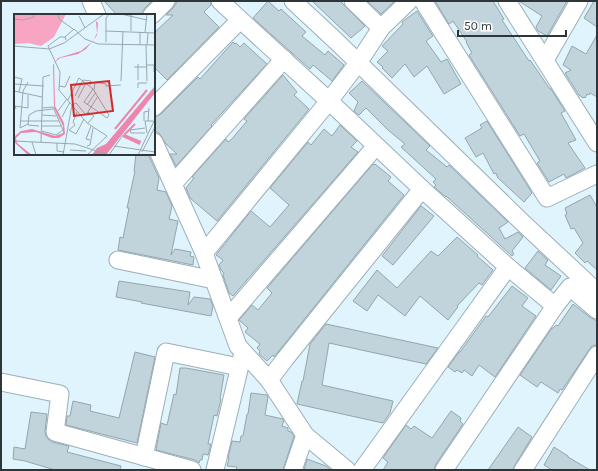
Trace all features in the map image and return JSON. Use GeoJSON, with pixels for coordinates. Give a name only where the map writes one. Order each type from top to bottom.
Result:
{"type":"FeatureCollection","features":[{"type":"Feature","properties":{"kind":"street"},"geometry":{"type":"LineString","coordinates":[[91,1],[97,14]]}},
{"type":"Feature","properties":{"kind":"street"},"geometry":{"type":"LineString","coordinates":[[153,14],[166,1]]}},
{"type":"Feature","properties":{"kind":"street"},"geometry":{"type":"LineString","coordinates":[[220,1],[422,189],[508,267],[555,306]]}},
{"type":"Feature","properties":{"kind":"street"},"geometry":{"type":"LineString","coordinates":[[293,1],[523,223],[597,292]]}},
{"type":"Feature","properties":{"kind":"street"},"geometry":{"type":"LineString","coordinates":[[353,1],[382,28]]}},
{"type":"Feature","properties":{"kind":"street"},"geometry":{"type":"LineString","coordinates":[[204,253],[329,101],[358,64],[382,28],[409,1]]}},
{"type":"Feature","properties":{"kind":"street"},"geometry":{"type":"LineString","coordinates":[[423,1],[547,198],[597,174]]}},
{"type":"Feature","properties":{"kind":"street"},"geometry":{"type":"LineString","coordinates":[[507,1],[597,143]]}},
{"type":"Feature","properties":{"kind":"street"},"geometry":{"type":"LineString","coordinates":[[545,60],[579,1]]}},
{"type":"Feature","properties":{"kind":"street"},"geometry":{"type":"LineString","coordinates":[[155,106],[240,20]]}},
{"type":"Feature","properties":{"kind":"street"},"geometry":{"type":"LineString","coordinates":[[173,184],[284,60]]}},
{"type":"Feature","properties":{"kind":"street"},"geometry":{"type":"LineString","coordinates":[[155,144],[204,253],[238,346],[241,359],[215,470]]}},
{"type":"Feature","properties":{"kind":"street"},"geometry":{"type":"LineString","coordinates":[[228,318],[376,146]]}},
{"type":"Feature","properties":{"kind":"street"},"geometry":{"type":"LineString","coordinates":[[269,380],[422,189]]}},
{"type":"Feature","properties":{"kind":"street"},"geometry":{"type":"LineString","coordinates":[[118,260],[214,280]]}},
{"type":"Feature","properties":{"kind":"street"},"geometry":{"type":"LineString","coordinates":[[362,470],[508,267]]}},
{"type":"Feature","properties":{"kind":"street"},"geometry":{"type":"LineString","coordinates":[[444,470],[555,306],[570,287],[597,310]]}},
{"type":"Feature","properties":{"kind":"street"},"geometry":{"type":"LineString","coordinates":[[144,457],[166,352],[241,359],[269,380],[305,435],[347,470]]}},
{"type":"Feature","properties":{"kind":"street"},"geometry":{"type":"LineString","coordinates":[[523,470],[597,355]]}},
{"type":"Feature","properties":{"kind":"street"},"geometry":{"type":"LineString","coordinates":[[1,382],[60,394],[55,432],[192,470]]}},
{"type":"Feature","properties":{"kind":"street"},"geometry":{"type":"LineString","coordinates":[[294,470],[305,435]]}},
{"type":"Feature","properties":{"kind":"building"},"geometry":{"type":"Polygon","coordinates":[[[104,1],[152,1],[145,8],[142,14],[116,14],[104,1]]]}},
{"type":"Feature","properties":{"kind":"building"},"geometry":{"type":"Polygon","coordinates":[[[176,1],[210,1],[211,5],[204,12],[219,27],[167,80],[155,68],[155,32],[173,15],[166,15],[176,4],[176,1]]]}},
{"type":"Feature","properties":{"kind":"building"},"geometry":{"type":"Polygon","coordinates":[[[268,1],[279,11],[281,9],[306,32],[302,36],[325,55],[328,51],[344,65],[332,81],[313,65],[310,69],[253,18],[268,1]]]}},
{"type":"Feature","properties":{"kind":"building"},"geometry":{"type":"Polygon","coordinates":[[[312,1],[340,1],[365,26],[351,38],[312,1]]]}},
{"type":"Feature","properties":{"kind":"building"},"geometry":{"type":"Polygon","coordinates":[[[367,1],[395,1],[381,14],[367,1]]]}},
{"type":"Feature","properties":{"kind":"building"},"geometry":{"type":"Polygon","coordinates":[[[435,1],[493,1],[504,19],[502,20],[565,111],[561,113],[576,140],[568,143],[585,168],[566,178],[564,174],[549,182],[537,163],[540,161],[524,134],[520,136],[469,55],[472,53],[467,42],[453,21],[449,24],[435,1]]]}},
{"type":"Feature","properties":{"kind":"building"},"geometry":{"type":"Polygon","coordinates":[[[519,1],[567,1],[547,36],[538,31],[536,27],[542,16],[519,1]]]}},
{"type":"Feature","properties":{"kind":"building"},"geometry":{"type":"Polygon","coordinates":[[[594,1],[597,1],[597,27],[584,18],[594,1]]]}},
{"type":"Feature","properties":{"kind":"building"},"geometry":{"type":"Polygon","coordinates":[[[417,11],[433,36],[426,41],[441,62],[447,59],[461,84],[444,94],[427,66],[414,77],[405,64],[392,78],[377,62],[388,51],[382,46],[403,24],[402,22],[417,11]]]}},
{"type":"Feature","properties":{"kind":"building"},"geometry":{"type":"Polygon","coordinates":[[[597,35],[597,97],[590,93],[583,98],[579,95],[565,73],[571,70],[563,65],[572,46],[586,54],[597,35]]]}},
{"type":"Feature","properties":{"kind":"building"},"geometry":{"type":"Polygon","coordinates":[[[233,42],[240,47],[244,43],[267,64],[176,166],[170,154],[177,154],[165,143],[160,134],[155,131],[155,117],[161,114],[198,77],[200,79],[233,42]]]}},
{"type":"Feature","properties":{"kind":"building"},"geometry":{"type":"Polygon","coordinates":[[[283,75],[297,92],[294,95],[309,109],[217,221],[190,198],[186,188],[194,178],[192,177],[226,139],[228,142],[231,140],[247,121],[244,119],[283,75]]]}},
{"type":"Feature","properties":{"kind":"building"},"geometry":{"type":"Polygon","coordinates":[[[362,81],[430,146],[426,150],[447,167],[449,165],[508,222],[499,228],[505,239],[518,232],[523,237],[512,251],[514,254],[512,256],[446,196],[434,187],[436,185],[433,182],[436,179],[401,147],[405,144],[388,130],[366,108],[359,115],[354,111],[358,102],[349,93],[362,81]]]}},
{"type":"Feature","properties":{"kind":"building"},"geometry":{"type":"Polygon","coordinates":[[[487,121],[532,193],[524,202],[498,178],[496,173],[494,174],[483,153],[476,157],[465,138],[482,128],[480,125],[487,121]]]}},
{"type":"Feature","properties":{"kind":"building"},"geometry":{"type":"Polygon","coordinates":[[[340,125],[357,141],[351,147],[358,152],[233,296],[229,293],[223,275],[224,273],[219,265],[223,260],[216,255],[251,211],[270,227],[289,205],[270,188],[308,142],[311,145],[324,129],[332,136],[340,125]]]}},
{"type":"Feature","properties":{"kind":"building"},"geometry":{"type":"Polygon","coordinates":[[[136,155],[148,155],[159,178],[157,190],[166,192],[172,206],[169,219],[178,221],[171,255],[175,249],[191,252],[190,256],[194,257],[193,265],[118,250],[120,237],[123,238],[136,155]]]}},
{"type":"Feature","properties":{"kind":"building"},"geometry":{"type":"Polygon","coordinates":[[[373,164],[391,177],[388,181],[404,195],[274,357],[273,355],[267,361],[259,354],[260,351],[257,348],[260,344],[245,332],[248,328],[239,320],[252,305],[258,310],[272,293],[267,288],[373,164]]]}},
{"type":"Feature","properties":{"kind":"building"},"geometry":{"type":"Polygon","coordinates":[[[590,195],[597,207],[597,270],[587,261],[585,263],[575,253],[583,243],[574,228],[571,229],[565,215],[567,214],[565,208],[590,195]]]}},
{"type":"Feature","properties":{"kind":"building"},"geometry":{"type":"Polygon","coordinates":[[[421,206],[434,216],[393,265],[382,256],[421,206]]]}},
{"type":"Feature","properties":{"kind":"building"},"geometry":{"type":"Polygon","coordinates":[[[457,237],[493,270],[482,285],[479,283],[457,306],[458,307],[448,320],[420,296],[405,316],[378,295],[367,311],[353,301],[377,270],[397,288],[431,251],[438,256],[457,237]]]}},
{"type":"Feature","properties":{"kind":"building"},"geometry":{"type":"Polygon","coordinates":[[[538,251],[548,260],[545,265],[561,276],[551,290],[525,268],[538,251]]]}},
{"type":"Feature","properties":{"kind":"building"},"geometry":{"type":"Polygon","coordinates":[[[119,281],[190,292],[188,305],[194,297],[210,299],[213,306],[211,316],[116,297],[119,281]]]}},
{"type":"Feature","properties":{"kind":"building"},"geometry":{"type":"Polygon","coordinates":[[[512,286],[528,298],[522,306],[536,316],[495,377],[479,365],[472,376],[464,370],[462,373],[457,370],[455,372],[448,367],[486,316],[488,317],[512,286]]]}},
{"type":"Feature","properties":{"kind":"building"},"geometry":{"type":"Polygon","coordinates":[[[573,304],[597,321],[597,343],[596,345],[592,346],[562,390],[560,389],[558,393],[541,382],[537,387],[520,375],[552,328],[556,325],[558,326],[573,304]]]}},
{"type":"Feature","properties":{"kind":"building"},"geometry":{"type":"Polygon","coordinates":[[[326,324],[438,348],[426,364],[329,343],[322,385],[393,401],[390,413],[383,423],[297,404],[310,344],[326,324]]]}},
{"type":"Feature","properties":{"kind":"building"},"geometry":{"type":"Polygon","coordinates":[[[135,352],[155,357],[137,443],[66,425],[67,416],[70,416],[73,401],[91,405],[90,411],[119,418],[135,352]]]}},
{"type":"Feature","properties":{"kind":"building"},"geometry":{"type":"Polygon","coordinates":[[[180,368],[224,375],[221,399],[217,416],[214,415],[208,444],[211,444],[208,455],[203,454],[202,460],[200,460],[199,463],[195,460],[156,450],[161,423],[167,425],[174,394],[176,395],[180,368]]]}},
{"type":"Feature","properties":{"kind":"building"},"geometry":{"type":"Polygon","coordinates":[[[251,393],[267,395],[265,415],[283,419],[282,426],[288,428],[288,431],[294,436],[283,470],[236,470],[237,467],[227,466],[232,441],[240,442],[241,436],[243,436],[251,393]]]}},
{"type":"Feature","properties":{"kind":"building"},"geometry":{"type":"Polygon","coordinates":[[[451,411],[461,418],[460,421],[463,424],[436,464],[434,470],[383,470],[388,462],[383,458],[406,425],[411,429],[414,426],[432,438],[451,411]]]}},
{"type":"Feature","properties":{"kind":"building"},"geometry":{"type":"Polygon","coordinates":[[[31,412],[47,414],[45,431],[46,436],[52,442],[69,446],[67,452],[121,466],[120,470],[55,470],[13,459],[14,447],[25,449],[31,412]]]}},
{"type":"Feature","properties":{"kind":"building"},"geometry":{"type":"Polygon","coordinates":[[[518,427],[532,437],[513,470],[488,470],[518,427]]]}},
{"type":"Feature","properties":{"kind":"building"},"geometry":{"type":"Polygon","coordinates":[[[554,447],[590,470],[552,470],[544,465],[554,447]]]}},
{"type":"Feature","properties":{"kind":"building"},"geometry":{"type":"Polygon","coordinates":[[[307,459],[326,466],[331,470],[304,470],[307,459]]]}}]}
